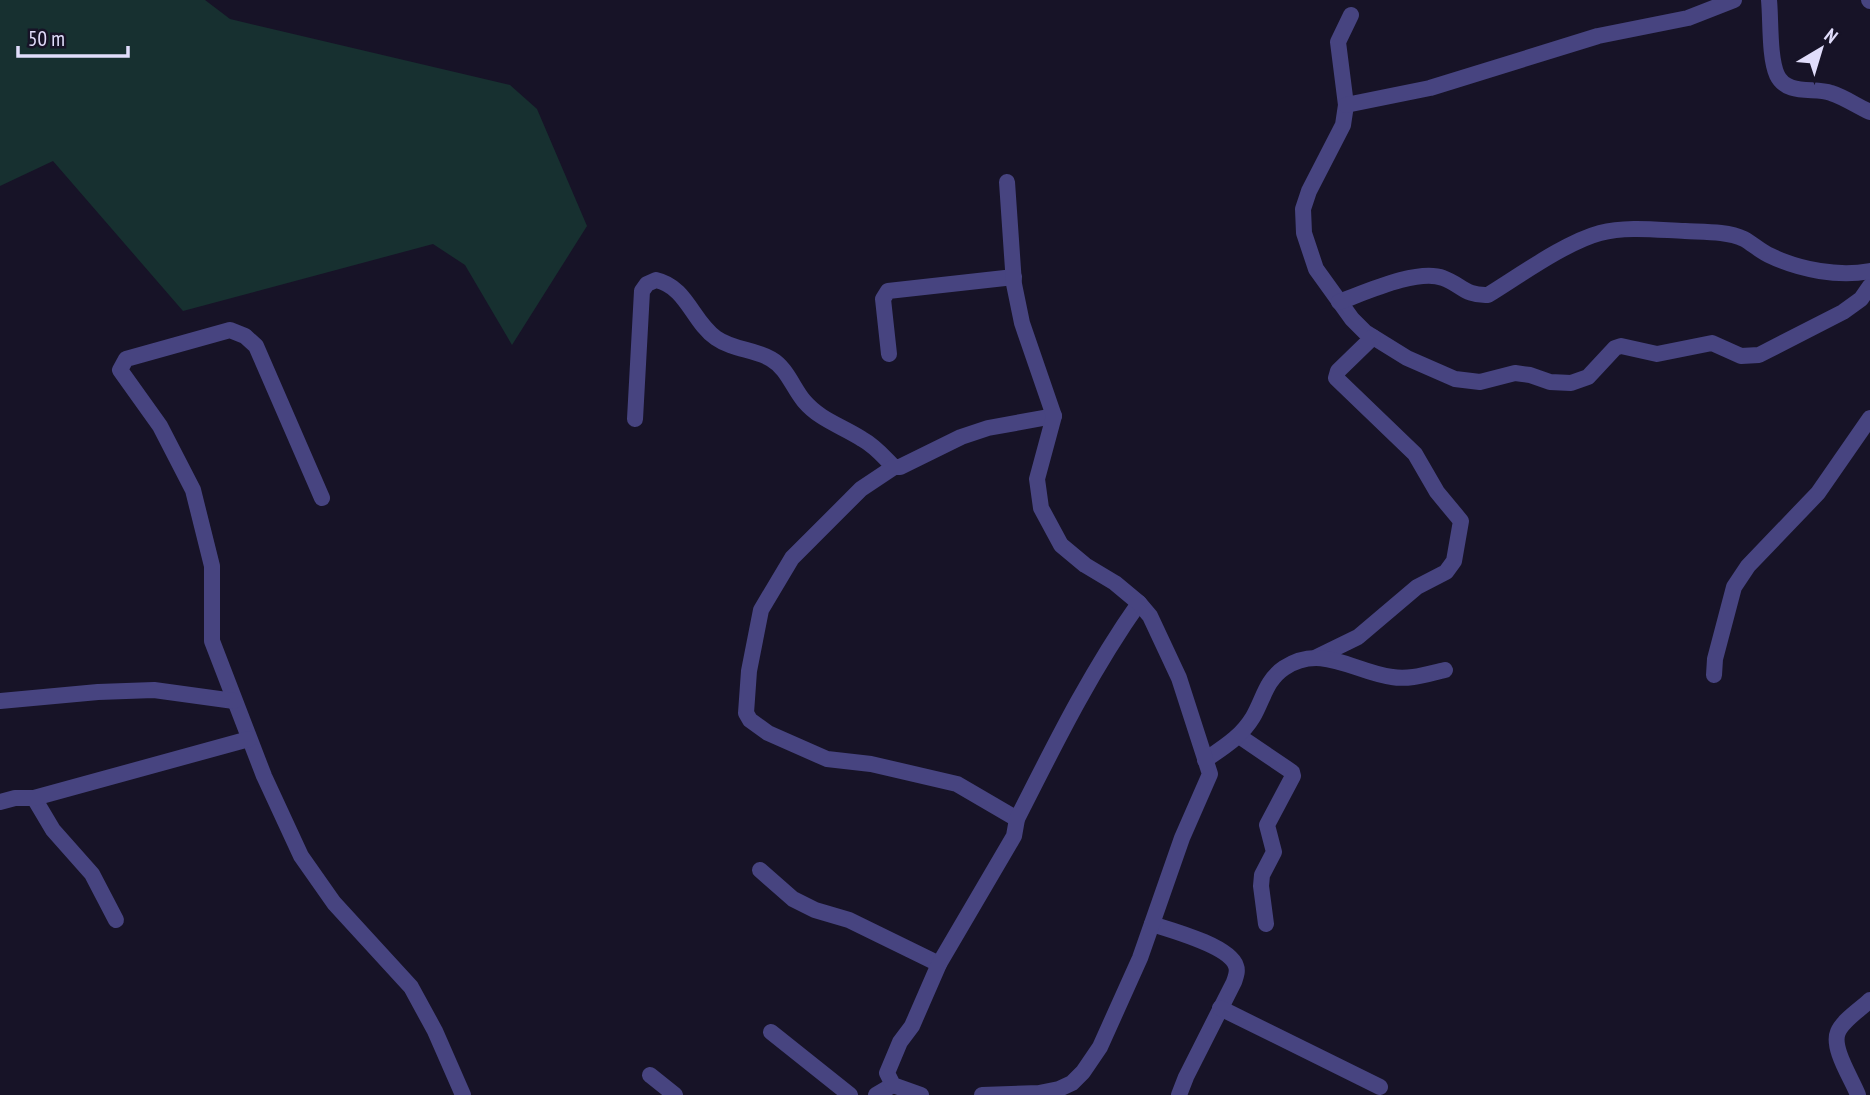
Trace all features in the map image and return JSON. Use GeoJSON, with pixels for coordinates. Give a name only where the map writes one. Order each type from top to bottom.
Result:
{"type":"FeatureCollection","features":[{"type":"Feature","properties":{"kind":"street"},"geometry":{"type":"LineString","coordinates":[[1346,105],[1430,88],[1598,36],[1688,18],[1734,0]]}},
{"type":"Feature","properties":{"kind":"street"},"geometry":{"type":"LineString","coordinates":[[1769,0],[1777,76],[1788,86],[1800,90],[1830,92],[1870,112]]}},
{"type":"Feature","properties":{"kind":"street"},"geometry":{"type":"LineString","coordinates":[[1351,15],[1338,42],[1346,105],[1343,125],[1309,191],[1303,209],[1304,233],[1316,269],[1352,319],[1373,337],[1407,358],[1455,379],[1480,382],[1515,373],[1530,375],[1550,383],[1571,383],[1588,377],[1615,348],[1621,346],[1657,354],[1712,343],[1741,356],[1759,355],[1843,312],[1861,299],[1870,286]]}},
{"type":"Feature","properties":{"kind":"street"},"geometry":{"type":"LineString","coordinates":[[982,1095],[1039,1093],[1059,1089],[1072,1083],[1083,1072],[1100,1047],[1140,958],[1182,838],[1210,774],[1179,678],[1150,616],[1139,603],[1061,545],[1041,508],[1037,479],[1054,415],[1022,323],[1014,277],[1007,182]]}},
{"type":"Feature","properties":{"kind":"street"},"geometry":{"type":"LineString","coordinates":[[1339,302],[1392,283],[1423,276],[1443,277],[1474,295],[1488,295],[1579,241],[1601,233],[1628,230],[1726,234],[1742,239],[1783,261],[1818,270],[1855,274],[1870,271]]}},
{"type":"Feature","properties":{"kind":"street"},"geometry":{"type":"LineString","coordinates":[[888,354],[883,299],[888,291],[1014,277]]}},
{"type":"Feature","properties":{"kind":"street"},"geometry":{"type":"LineString","coordinates":[[635,419],[642,291],[647,284],[656,280],[677,289],[707,331],[718,340],[771,359],[781,367],[802,399],[814,411],[876,448],[894,467]]}},
{"type":"Feature","properties":{"kind":"street"},"geometry":{"type":"LineString","coordinates":[[322,498],[257,346],[245,336],[230,330],[122,362],[120,370],[160,426],[193,490],[212,566],[212,641],[249,738],[301,856],[334,903],[411,987],[435,1031],[463,1095]]}},
{"type":"Feature","properties":{"kind":"street"},"geometry":{"type":"LineString","coordinates":[[1205,760],[1239,736],[1253,716],[1270,681],[1283,669],[1299,660],[1317,657],[1358,637],[1417,587],[1446,572],[1454,561],[1461,521],[1437,492],[1415,454],[1336,378],[1338,371],[1373,337]]}},
{"type":"Feature","properties":{"kind":"street"},"geometry":{"type":"LineString","coordinates":[[1017,819],[957,784],[871,764],[827,759],[768,733],[750,720],[746,713],[749,671],[761,610],[792,558],[861,489],[894,467],[900,467],[961,437],[988,428],[1054,415]]}},
{"type":"Feature","properties":{"kind":"street"},"geometry":{"type":"LineString","coordinates":[[1714,675],[1715,659],[1734,587],[1748,566],[1818,493],[1870,418]]}},
{"type":"Feature","properties":{"kind":"street"},"geometry":{"type":"LineString","coordinates":[[921,1095],[892,1085],[887,1073],[900,1042],[912,1026],[939,964],[1014,836],[1017,819],[1093,672],[1139,603]]}},
{"type":"Feature","properties":{"kind":"street"},"geometry":{"type":"LineString","coordinates":[[1317,657],[1339,660],[1370,673],[1392,677],[1409,678],[1445,670]]}},
{"type":"Feature","properties":{"kind":"street"},"geometry":{"type":"LineString","coordinates":[[0,701],[97,692],[153,691],[234,701]]}},
{"type":"Feature","properties":{"kind":"street"},"geometry":{"type":"LineString","coordinates":[[1239,736],[1292,772],[1293,776],[1267,825],[1274,852],[1262,875],[1266,924]]}},
{"type":"Feature","properties":{"kind":"street"},"geometry":{"type":"LineString","coordinates":[[0,802],[15,798],[34,798],[249,738]]}},
{"type":"Feature","properties":{"kind":"street"},"geometry":{"type":"LineString","coordinates":[[34,798],[53,830],[92,874],[116,920]]}},
{"type":"Feature","properties":{"kind":"street"},"geometry":{"type":"LineString","coordinates":[[760,870],[793,899],[815,910],[849,920],[939,964]]}},
{"type":"Feature","properties":{"kind":"street"},"geometry":{"type":"LineString","coordinates":[[1152,924],[1214,947],[1234,961],[1237,973],[1179,1095]]}},
{"type":"Feature","properties":{"kind":"street"},"geometry":{"type":"LineString","coordinates":[[1858,1095],[1838,1049],[1838,1032],[1870,1000]]}},
{"type":"Feature","properties":{"kind":"street"},"geometry":{"type":"LineString","coordinates":[[1220,1008],[1380,1087]]}},
{"type":"Feature","properties":{"kind":"street"},"geometry":{"type":"LineString","coordinates":[[771,1032],[849,1095]]}},
{"type":"Feature","properties":{"kind":"street"},"geometry":{"type":"LineString","coordinates":[[650,1075],[675,1095]]}},
{"type":"Feature","properties":{"kind":"street"},"geometry":{"type":"LineString","coordinates":[[876,1095],[892,1085]]}},
{"type":"Feature","properties":{"kind":"green space"},"geometry":{"type":"Polygon","coordinates":[[[0,0],[205,0],[230,19],[510,85],[537,109],[587,226],[512,345],[465,265],[433,244],[183,311],[53,161],[0,186],[0,0]]]}}]}
